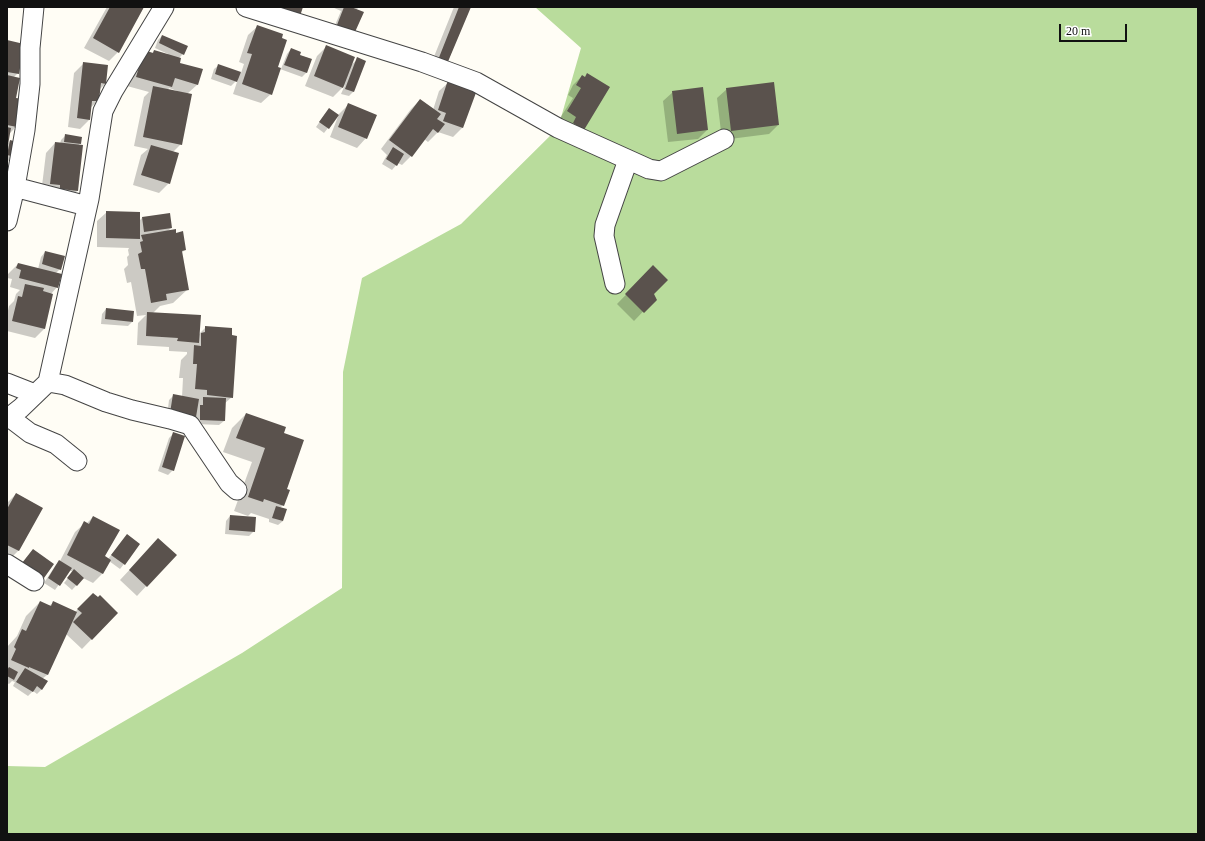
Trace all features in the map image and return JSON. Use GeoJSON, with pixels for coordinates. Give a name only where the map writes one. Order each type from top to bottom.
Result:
{"type":"FeatureCollection","features":[{"type":"Feature","properties":{"kind":"street"},"geometry":{"type":"LineString","coordinates":[[7,221],[11,186],[25,130],[30,84],[30,48],[34,7]]}},
{"type":"Feature","properties":{"kind":"street"},"geometry":{"type":"LineString","coordinates":[[77,461],[56,444],[30,433],[8,418],[42,388],[87,206],[103,111],[112,91],[164,7]]}},
{"type":"Feature","properties":{"kind":"street"},"geometry":{"type":"LineString","coordinates":[[246,7],[422,62],[476,82],[558,128],[649,169],[661,171],[724,139]]}},
{"type":"Feature","properties":{"kind":"street"},"geometry":{"type":"LineString","coordinates":[[615,284],[604,236],[605,225],[628,160]]}},
{"type":"Feature","properties":{"kind":"street"},"geometry":{"type":"LineString","coordinates":[[11,186],[87,206]]}},
{"type":"Feature","properties":{"kind":"street"},"geometry":{"type":"LineString","coordinates":[[7,383],[42,388],[65,385],[100,400],[190,425],[229,483],[237,490]]}},
{"type":"Feature","properties":{"kind":"street"},"geometry":{"type":"LineString","coordinates":[[7,564],[34,581]]}},
{"type":"Feature","properties":{"kind":"green space"},"geometry":{"type":"Polygon","coordinates":[[[535,7],[1198,7],[1198,834],[7,834],[7,766],[45,767],[242,653],[342,588],[343,372],[362,278],[461,224],[558,128],[581,48],[535,7]]]}},
{"type":"Feature","properties":{"kind":"building"},"geometry":{"type":"Polygon","coordinates":[[[110,7],[144,7],[119,53],[93,38],[110,7]]]}},
{"type":"Feature","properties":{"kind":"building"},"geometry":{"type":"Polygon","coordinates":[[[277,7],[303,7],[300,16],[277,7]]]}},
{"type":"Feature","properties":{"kind":"building"},"geometry":{"type":"Polygon","coordinates":[[[344,7],[351,7],[364,12],[355,32],[337,25],[344,7]]]}},
{"type":"Feature","properties":{"kind":"building"},"geometry":{"type":"Polygon","coordinates":[[[459,7],[471,7],[447,64],[438,60],[459,7]]]}},
{"type":"Feature","properties":{"kind":"building"},"geometry":{"type":"Polygon","coordinates":[[[257,25],[283,34],[282,38],[287,40],[278,67],[281,68],[272,95],[242,84],[252,54],[247,53],[257,25]]]}},
{"type":"Feature","properties":{"kind":"building"},"geometry":{"type":"Polygon","coordinates":[[[162,35],[188,46],[184,55],[159,43],[162,35]]]}},
{"type":"Feature","properties":{"kind":"building"},"geometry":{"type":"Polygon","coordinates":[[[7,40],[24,44],[19,74],[7,72],[7,40]]]}},
{"type":"Feature","properties":{"kind":"building"},"geometry":{"type":"Polygon","coordinates":[[[326,45],[355,57],[343,88],[314,76],[326,45]]]}},
{"type":"Feature","properties":{"kind":"building"},"geometry":{"type":"Polygon","coordinates":[[[291,48],[301,52],[300,55],[312,59],[307,73],[284,65],[291,48]]]}},
{"type":"Feature","properties":{"kind":"building"},"geometry":{"type":"Polygon","coordinates":[[[144,50],[153,53],[154,50],[181,58],[180,63],[203,69],[198,85],[175,78],[172,87],[136,77],[144,50]]]}},
{"type":"Feature","properties":{"kind":"building"},"geometry":{"type":"Polygon","coordinates":[[[357,57],[366,61],[354,92],[345,89],[357,57]]]}},
{"type":"Feature","properties":{"kind":"building"},"geometry":{"type":"Polygon","coordinates":[[[83,62],[108,65],[106,84],[101,83],[99,101],[92,101],[90,120],[77,118],[83,62]]]}},
{"type":"Feature","properties":{"kind":"building"},"geometry":{"type":"Polygon","coordinates":[[[218,64],[241,72],[237,82],[215,74],[218,64]]]}},
{"type":"Feature","properties":{"kind":"building"},"geometry":{"type":"Polygon","coordinates":[[[587,73],[610,87],[584,130],[573,123],[576,117],[567,111],[581,88],[576,85],[582,75],[585,77],[587,73]]]}},
{"type":"Feature","properties":{"kind":"building"},"geometry":{"type":"Polygon","coordinates":[[[7,75],[20,78],[16,98],[23,99],[17,127],[7,125],[7,75]]]}},
{"type":"Feature","properties":{"kind":"building"},"geometry":{"type":"Polygon","coordinates":[[[448,80],[477,90],[463,128],[443,121],[446,113],[438,110],[448,80]]]}},
{"type":"Feature","properties":{"kind":"building"},"geometry":{"type":"Polygon","coordinates":[[[774,82],[779,125],[731,131],[726,88],[774,82]]]}},
{"type":"Feature","properties":{"kind":"building"},"geometry":{"type":"Polygon","coordinates":[[[153,86],[192,94],[182,145],[143,137],[153,86]]]}},
{"type":"Feature","properties":{"kind":"building"},"geometry":{"type":"Polygon","coordinates":[[[703,87],[708,130],[677,134],[672,91],[703,87]]]}},
{"type":"Feature","properties":{"kind":"building"},"geometry":{"type":"Polygon","coordinates":[[[420,99],[441,114],[437,119],[445,124],[438,133],[433,129],[412,157],[389,140],[420,99]]]}},
{"type":"Feature","properties":{"kind":"building"},"geometry":{"type":"Polygon","coordinates":[[[348,103],[377,115],[367,139],[338,127],[348,103]]]}},
{"type":"Feature","properties":{"kind":"building"},"geometry":{"type":"Polygon","coordinates":[[[329,108],[339,115],[329,129],[319,122],[329,108]]]}},
{"type":"Feature","properties":{"kind":"building"},"geometry":{"type":"Polygon","coordinates":[[[7,127],[11,128],[8,145],[7,145],[7,127]]]}},
{"type":"Feature","properties":{"kind":"building"},"geometry":{"type":"Polygon","coordinates":[[[65,134],[82,137],[81,144],[64,142],[65,134]]]}},
{"type":"Feature","properties":{"kind":"building"},"geometry":{"type":"Polygon","coordinates":[[[10,140],[17,142],[15,157],[7,155],[10,140]]]}},
{"type":"Feature","properties":{"kind":"building"},"geometry":{"type":"Polygon","coordinates":[[[55,142],[83,145],[78,191],[60,189],[60,185],[50,184],[55,142]]]}},
{"type":"Feature","properties":{"kind":"building"},"geometry":{"type":"Polygon","coordinates":[[[151,145],[179,153],[170,184],[141,175],[151,145]]]}},
{"type":"Feature","properties":{"kind":"building"},"geometry":{"type":"Polygon","coordinates":[[[393,147],[404,154],[397,166],[386,159],[393,147]]]}},
{"type":"Feature","properties":{"kind":"building"},"geometry":{"type":"Polygon","coordinates":[[[106,211],[140,212],[140,239],[106,238],[106,211]]]}},
{"type":"Feature","properties":{"kind":"building"},"geometry":{"type":"Polygon","coordinates":[[[170,213],[172,228],[144,232],[142,217],[170,213]]]}},
{"type":"Feature","properties":{"kind":"building"},"geometry":{"type":"Polygon","coordinates":[[[176,229],[176,233],[183,231],[186,250],[182,251],[189,290],[166,294],[167,300],[151,303],[145,269],[141,269],[138,254],[142,252],[140,242],[143,241],[141,235],[176,229]]]}},
{"type":"Feature","properties":{"kind":"building"},"geometry":{"type":"Polygon","coordinates":[[[45,251],[65,256],[61,270],[42,264],[45,251]]]}},
{"type":"Feature","properties":{"kind":"building"},"geometry":{"type":"Polygon","coordinates":[[[18,263],[62,274],[58,288],[19,278],[21,270],[16,268],[18,263]]]}},
{"type":"Feature","properties":{"kind":"building"},"geometry":{"type":"Polygon","coordinates":[[[653,265],[668,280],[654,294],[657,300],[644,313],[625,294],[653,265]]]}},
{"type":"Feature","properties":{"kind":"building"},"geometry":{"type":"Polygon","coordinates":[[[25,284],[44,288],[43,291],[53,294],[45,329],[12,321],[18,296],[22,297],[25,284]]]}},
{"type":"Feature","properties":{"kind":"building"},"geometry":{"type":"Polygon","coordinates":[[[106,308],[134,311],[133,322],[105,319],[106,308]]]}},
{"type":"Feature","properties":{"kind":"building"},"geometry":{"type":"Polygon","coordinates":[[[147,312],[201,315],[199,343],[177,341],[178,338],[146,336],[147,312]]]}},
{"type":"Feature","properties":{"kind":"building"},"geometry":{"type":"Polygon","coordinates":[[[205,326],[232,328],[232,335],[237,336],[233,398],[207,395],[207,390],[195,389],[197,364],[193,364],[194,345],[201,346],[201,333],[205,332],[205,326]]]}},
{"type":"Feature","properties":{"kind":"building"},"geometry":{"type":"Polygon","coordinates":[[[173,394],[199,399],[196,417],[170,413],[173,394]]]}},
{"type":"Feature","properties":{"kind":"building"},"geometry":{"type":"Polygon","coordinates":[[[203,397],[226,398],[225,421],[200,420],[200,405],[203,405],[203,397]]]}},
{"type":"Feature","properties":{"kind":"building"},"geometry":{"type":"Polygon","coordinates":[[[246,413],[286,427],[284,433],[304,440],[287,489],[290,490],[284,506],[264,499],[263,502],[248,497],[265,448],[236,438],[246,413]]]}},
{"type":"Feature","properties":{"kind":"building"},"geometry":{"type":"Polygon","coordinates":[[[173,432],[185,436],[174,471],[162,467],[173,432]]]}},
{"type":"Feature","properties":{"kind":"building"},"geometry":{"type":"Polygon","coordinates":[[[16,493],[43,508],[19,551],[7,545],[7,509],[16,493]]]}},
{"type":"Feature","properties":{"kind":"building"},"geometry":{"type":"Polygon","coordinates":[[[276,506],[287,509],[283,521],[272,518],[276,506]]]}},
{"type":"Feature","properties":{"kind":"building"},"geometry":{"type":"Polygon","coordinates":[[[230,515],[256,517],[255,532],[229,530],[230,515]]]}},
{"type":"Feature","properties":{"kind":"building"},"geometry":{"type":"Polygon","coordinates":[[[93,516],[120,530],[105,556],[111,560],[103,574],[67,555],[84,521],[89,524],[93,516]]]}},
{"type":"Feature","properties":{"kind":"building"},"geometry":{"type":"Polygon","coordinates":[[[127,534],[140,544],[125,565],[111,555],[127,534]]]}},
{"type":"Feature","properties":{"kind":"building"},"geometry":{"type":"Polygon","coordinates":[[[158,538],[177,555],[147,587],[129,570],[158,538]]]}},
{"type":"Feature","properties":{"kind":"building"},"geometry":{"type":"Polygon","coordinates":[[[33,549],[54,564],[44,578],[22,563],[33,549]]]}},
{"type":"Feature","properties":{"kind":"building"},"geometry":{"type":"Polygon","coordinates":[[[59,560],[72,568],[60,586],[48,578],[59,560]]]}},
{"type":"Feature","properties":{"kind":"building"},"geometry":{"type":"Polygon","coordinates":[[[74,569],[84,578],[77,586],[67,578],[74,569]]]}},
{"type":"Feature","properties":{"kind":"building"},"geometry":{"type":"Polygon","coordinates":[[[93,593],[98,597],[100,595],[118,613],[92,640],[73,622],[82,613],[77,609],[93,593]]]}},
{"type":"Feature","properties":{"kind":"building"},"geometry":{"type":"Polygon","coordinates":[[[40,601],[51,606],[53,601],[77,612],[48,675],[11,660],[16,649],[14,647],[22,629],[26,631],[40,601]]]}},
{"type":"Feature","properties":{"kind":"building"},"geometry":{"type":"Polygon","coordinates":[[[9,667],[18,672],[14,680],[7,676],[7,670],[9,667]]]}},
{"type":"Feature","properties":{"kind":"building"},"geometry":{"type":"Polygon","coordinates":[[[25,668],[48,681],[42,690],[37,686],[33,692],[16,682],[25,668]]]}}]}
